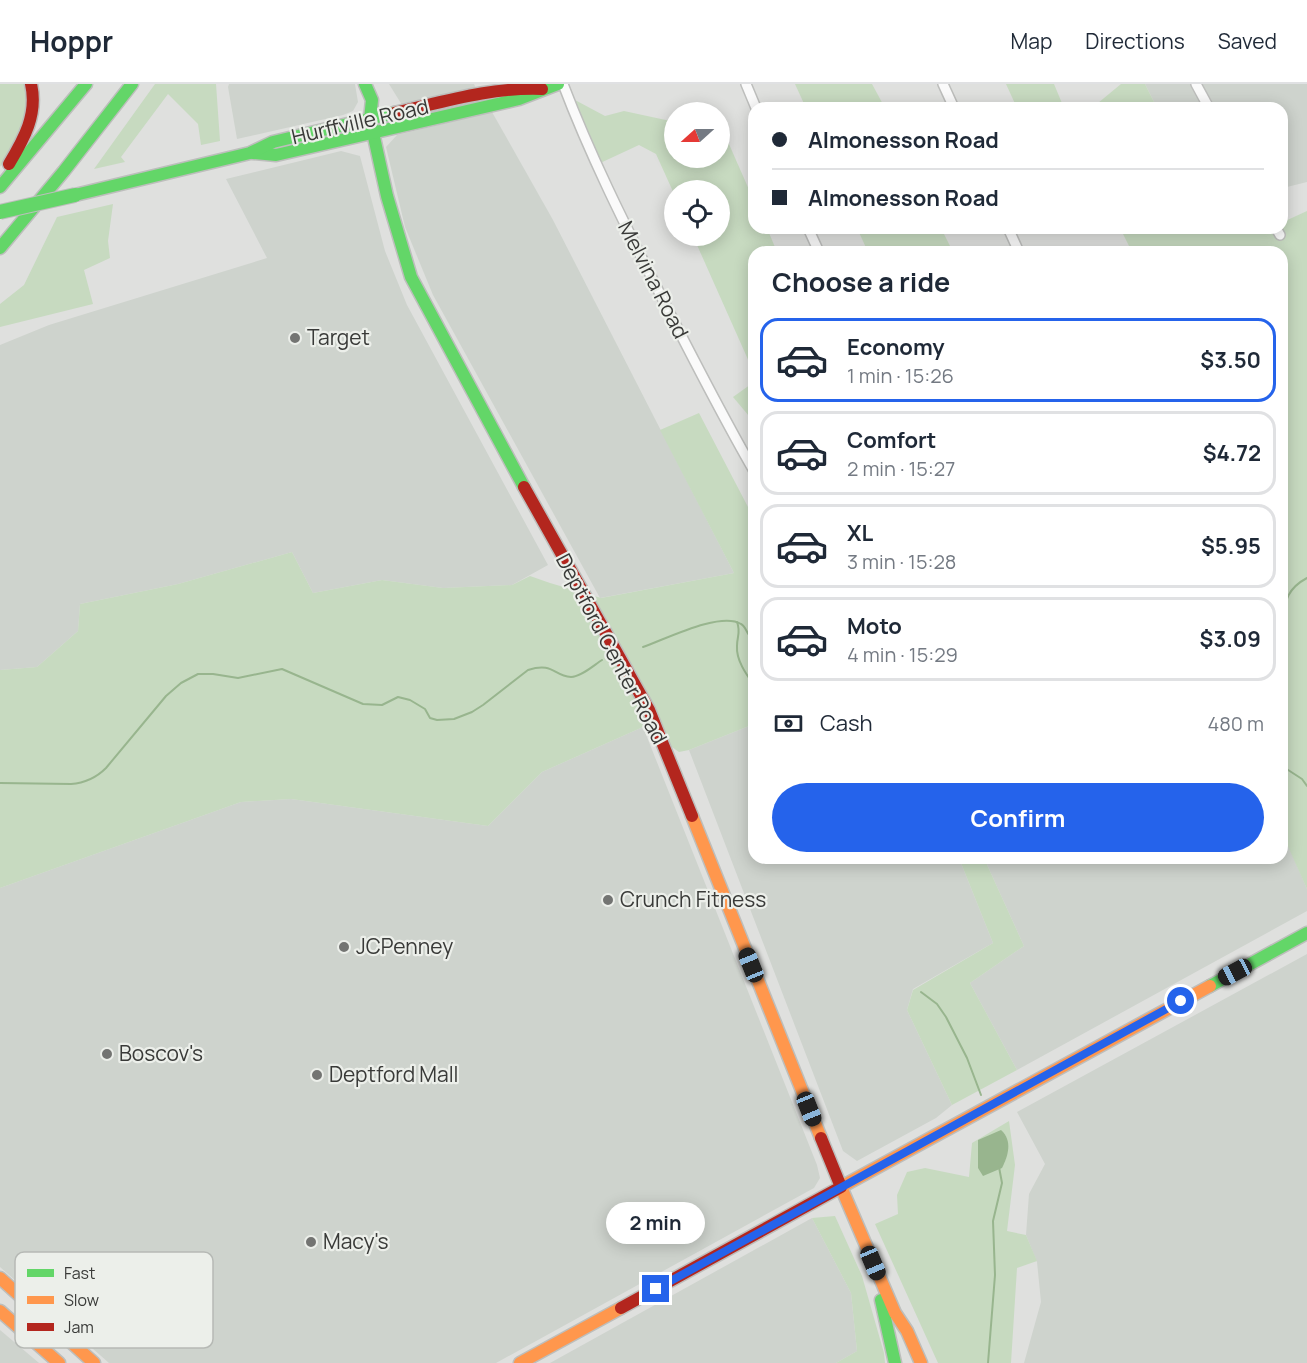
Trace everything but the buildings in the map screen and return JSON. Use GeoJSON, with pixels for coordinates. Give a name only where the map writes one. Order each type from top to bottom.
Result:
{"type":"FeatureCollection","features":[{"type":"Feature","properties":{"kind":"main road"},"geometry":{"type":"LineString","coordinates":[[0,178],[20,148],[28,129],[34,105],[32,84]]}},
{"type":"Feature","properties":{"kind":"main road"},"geometry":{"type":"LineString","coordinates":[[0,187],[86,84]]}},
{"type":"Feature","properties":{"kind":"main road"},"geometry":{"type":"LineString","coordinates":[[0,248],[132,84]]}},
{"type":"Feature","properties":{"kind":"main road","name":"Deptford Center Road"},"geometry":{"type":"LineString","coordinates":[[365,84],[372,100],[371,126],[396,233],[411,277],[579,587],[649,710],[842,1187],[895,1313],[907,1331],[916,1359]]}},
{"type":"Feature","properties":{"kind":"main road","name":"Hurffville Road"},"geometry":{"type":"LineString","coordinates":[[0,212],[250,153],[273,142],[371,126],[488,91],[516,88],[542,89],[560,84]]}},
{"type":"Feature","properties":{"kind":"main road"},"geometry":{"type":"LineString","coordinates":[[520,1363],[1307,933]]}},
{"type":"Feature","properties":{"kind":"main road"},"geometry":{"type":"LineString","coordinates":[[0,1278],[15,1292]]}},
{"type":"Feature","properties":{"kind":"main road"},"geometry":{"type":"LineString","coordinates":[[881,1281],[881,1305],[895,1363]]}},
{"type":"Feature","properties":{"kind":"main road"},"geometry":{"type":"LineString","coordinates":[[0,1311],[15,1324]]}},
{"type":"Feature","properties":{"kind":"main road"},"geometry":{"type":"LineString","coordinates":[[42,1348],[59,1363]]}},
{"type":"Feature","properties":{"kind":"main road"},"geometry":{"type":"LineString","coordinates":[[77,1348],[94,1363]]}},
{"type":"Feature","properties":{"kind":"main road"},"geometry":{"type":"LineString","coordinates":[[916,1359],[929,1363]]}},
{"type":"Feature","properties":{"kind":"street","name":"Melvina Road"},"geometry":{"type":"LineString","coordinates":[[560,84],[640,254],[711,396],[748,461]]}},
{"type":"Feature","properties":{"kind":"street"},"geometry":{"type":"LineString","coordinates":[[746,84],[754,102]]}},
{"type":"Feature","properties":{"kind":"street"},"geometry":{"type":"LineString","coordinates":[[943,84],[951,102]]}},
{"type":"Feature","properties":{"kind":"street"},"geometry":{"type":"LineString","coordinates":[[1196,84],[1206,102]]}},
{"type":"Feature","properties":{"kind":"shaded area"},"geometry":{"type":"Polygon","coordinates":[[[0,84],[24,84],[27,107],[18,138],[0,167],[0,84]]]}},
{"type":"Feature","properties":{"kind":"shaded area"},"geometry":{"type":"Polygon","coordinates":[[[155,84],[216,84],[220,141],[201,145],[198,124],[168,94],[121,157],[125,162],[94,169],[155,84]]]}},
{"type":"Feature","properties":{"kind":"shaded area"},"geometry":{"type":"Polygon","coordinates":[[[229,84],[355,84],[358,102],[353,111],[343,115],[237,139],[229,84]]]}},
{"type":"Feature","properties":{"kind":"shaded area"},"geometry":{"type":"Polygon","coordinates":[[[389,84],[474,84],[476,88],[402,105],[389,84]]]}},
{"type":"Feature","properties":{"kind":"shaded area"},"geometry":{"type":"Polygon","coordinates":[[[795,84],[872,84],[882,102],[803,102],[795,84]]]}},
{"type":"Feature","properties":{"kind":"shaded area"},"geometry":{"type":"Polygon","coordinates":[[[1006,84],[1054,84],[1062,102],[1014,102],[1006,84]]]}},
{"type":"Feature","properties":{"kind":"shaded area"},"geometry":{"type":"Polygon","coordinates":[[[1121,84],[1145,84],[1154,102],[1099,102],[1121,84]]]}},
{"type":"Feature","properties":{"kind":"shaded area"},"geometry":{"type":"Polygon","coordinates":[[[1145,84],[1307,84],[1307,182],[1288,187],[1288,102],[1154,102],[1145,84]]]}},
{"type":"Feature","properties":{"kind":"shaded area"},"geometry":{"type":"Polygon","coordinates":[[[575,100],[605,116],[624,111],[664,120],[664,168],[730,168],[730,146],[748,187],[748,234],[770,234],[774,246],[748,246],[748,360],[697,246],[730,246],[730,180],[668,180],[656,154],[639,145],[596,165],[577,122],[575,100]]]}},
{"type":"Feature","properties":{"kind":"shaded area"},"geometry":{"type":"Polygon","coordinates":[[[492,112],[553,220],[734,573],[600,598],[433,295],[405,227],[386,147],[397,135],[492,112]]]}},
{"type":"Feature","properties":{"kind":"shaded area"},"geometry":{"type":"Polygon","coordinates":[[[341,151],[360,156],[385,251],[407,305],[548,565],[512,585],[443,588],[382,580],[313,593],[292,552],[178,584],[80,604],[78,631],[37,667],[0,670],[0,345],[49,325],[267,258],[226,179],[341,151]]]}},
{"type":"Feature","properties":{"kind":"shaded area"},"geometry":{"type":"Polygon","coordinates":[[[113,204],[108,241],[110,258],[84,270],[93,304],[0,327],[0,304],[24,285],[57,217],[113,204]]]}},
{"type":"Feature","properties":{"kind":"shaded area"},"geometry":{"type":"Polygon","coordinates":[[[1307,211],[1307,889],[1288,846],[1288,246],[1129,246],[1123,234],[1288,234],[1288,220],[1307,211]]]}},
{"type":"Feature","properties":{"kind":"shaded area"},"geometry":{"type":"Polygon","coordinates":[[[860,234],[944,234],[950,246],[865,246],[860,234]]]}},
{"type":"Feature","properties":{"kind":"shaded area"},"geometry":{"type":"Polygon","coordinates":[[[748,386],[748,415],[733,397],[748,386]]]}},
{"type":"Feature","properties":{"kind":"shaded area"},"geometry":{"type":"Polygon","coordinates":[[[699,413],[748,507],[748,726],[679,752],[643,727],[542,772],[488,826],[291,799],[241,802],[0,888],[0,670],[37,667],[78,631],[80,604],[178,584],[292,552],[313,593],[382,580],[443,588],[512,585],[530,576],[601,598],[734,573],[660,430],[699,413]]]}},
{"type":"Feature","properties":{"kind":"shaded area"},"geometry":{"type":"Polygon","coordinates":[[[748,726],[748,864],[961,864],[993,943],[913,989],[907,1010],[952,1105],[936,1118],[857,1161],[843,1151],[689,750],[748,726]]]}},
{"type":"Feature","properties":{"kind":"shaded area","name":"Deptford Mall"},"geometry":{"type":"Polygon","coordinates":[[[643,727],[817,1165],[820,1178],[814,1188],[496,1363],[109,1363],[92,1348],[213,1348],[213,1252],[15,1252],[15,1280],[0,1267],[0,888],[241,802],[291,799],[488,826],[542,772],[643,727]]]}},
{"type":"Feature","properties":{"kind":"shaded area"},"geometry":{"type":"Polygon","coordinates":[[[1288,845],[1307,889],[1307,911],[1017,1070],[970,983],[1024,946],[987,864],[1288,864],[1288,845]]]}},
{"type":"Feature","properties":{"kind":"shaded area"},"geometry":{"type":"Polygon","coordinates":[[[961,864],[987,864],[1024,946],[970,983],[1017,1070],[952,1105],[907,1010],[913,990],[993,943],[961,864]]]}},
{"type":"Feature","properties":{"kind":"shaded area"},"geometry":{"type":"Polygon","coordinates":[[[1307,954],[1307,1363],[1024,1363],[1041,1302],[1037,1262],[1026,1235],[1029,1194],[1045,1164],[1017,1112],[1307,954]]]}},
{"type":"Feature","properties":{"kind":"shaded area"},"geometry":{"type":"Polygon","coordinates":[[[1009,1121],[1015,1165],[1007,1231],[1026,1235],[1037,1261],[1017,1268],[1011,1363],[938,1363],[875,1224],[898,1214],[897,1195],[907,1172],[925,1168],[969,1177],[972,1143],[1009,1121]]]}},
{"type":"Feature","properties":{"kind":"shaded area"},"geometry":{"type":"Polygon","coordinates":[[[1001,1130],[1008,1144],[1006,1159],[1002,1168],[983,1176],[978,1168],[978,1140],[1001,1130]]]}},
{"type":"Feature","properties":{"kind":"shaded area"},"geometry":{"type":"Polygon","coordinates":[[[835,1216],[862,1276],[885,1363],[836,1363],[857,1351],[851,1293],[812,1218],[835,1216]]]}},
{"type":"Feature","properties":{"kind":"shaded area"},"geometry":{"type":"Polygon","coordinates":[[[812,1218],[851,1293],[857,1351],[836,1363],[550,1363],[812,1218]]]}},
{"type":"Feature","properties":{"kind":"shaded area"},"geometry":{"type":"Polygon","coordinates":[[[0,1330],[15,1343],[15,1348],[21,1348],[39,1363],[0,1363],[0,1330]]]}},
{"type":"Feature","properties":{"kind":"waterway"},"geometry":{"type":"LineString","coordinates":[[1288,595],[1307,578]]}},
{"type":"Feature","properties":{"kind":"waterway"},"geometry":{"type":"LineString","coordinates":[[643,647],[692,628],[720,621],[741,624],[748,633]]}},
{"type":"Feature","properties":{"kind":"waterway"},"geometry":{"type":"LineString","coordinates":[[737,622],[738,656],[748,676]]}},
{"type":"Feature","properties":{"kind":"waterway"},"geometry":{"type":"LineString","coordinates":[[0,783],[71,784],[94,777],[106,768],[166,696],[181,683],[198,674],[238,678],[282,669],[363,704],[382,705],[398,697],[410,700],[425,709],[430,718],[437,720],[454,719],[472,712],[528,670],[548,668],[571,677],[583,673],[602,660]]}},
{"type":"Feature","properties":{"kind":"waterway"},"geometry":{"type":"LineString","coordinates":[[1288,770],[1302,779],[1307,786]]}},
{"type":"Feature","properties":{"kind":"waterway"},"geometry":{"type":"LineString","coordinates":[[921,992],[937,1004],[946,1017],[967,1058],[981,1095]]}},
{"type":"Feature","properties":{"kind":"waterway"},"geometry":{"type":"LineString","coordinates":[[988,1363],[995,1275],[993,1221],[1002,1183],[999,1167]]}},
{"type":"Feature","properties":{"kind":"traffic: fast"},"geometry":{"type":"LineString","coordinates":[[0,187],[86,84]]}},
{"type":"Feature","properties":{"kind":"traffic: fast"},"geometry":{"type":"LineString","coordinates":[[0,248],[132,84]]}},
{"type":"Feature","properties":{"kind":"traffic: fast"},"geometry":{"type":"LineString","coordinates":[[365,84],[372,100],[370,119]]}},
{"type":"Feature","properties":{"kind":"traffic: fast"},"geometry":{"type":"LineString","coordinates":[[253,153],[276,155],[519,99],[558,84]]}},
{"type":"Feature","properties":{"kind":"traffic: fast"},"geometry":{"type":"LineString","coordinates":[[75,195],[250,153],[273,142],[394,113]]}},
{"type":"Feature","properties":{"kind":"traffic: fast"},"geometry":{"type":"LineString","coordinates":[[370,119],[387,196],[411,277],[524,487]]}},
{"type":"Feature","properties":{"kind":"traffic: fast"},"geometry":{"type":"LineString","coordinates":[[0,212],[75,195]]}},
{"type":"Feature","properties":{"kind":"traffic: fast"},"geometry":{"type":"LineString","coordinates":[[1210,986],[1307,933]]}},
{"type":"Feature","properties":{"kind":"traffic: fast"},"geometry":{"type":"LineString","coordinates":[[881,1300],[895,1363]]}},
{"type":"Feature","properties":{"kind":"traffic: slow"},"geometry":{"type":"LineString","coordinates":[[692,816],[821,1138]]}},
{"type":"Feature","properties":{"kind":"traffic: slow"},"geometry":{"type":"LineString","coordinates":[[841,1187],[1210,986]]}},
{"type":"Feature","properties":{"kind":"traffic: slow"},"geometry":{"type":"LineString","coordinates":[[841,1187],[895,1313],[907,1331],[921,1363]]}},
{"type":"Feature","properties":{"kind":"traffic: slow"},"geometry":{"type":"LineString","coordinates":[[0,1278],[15,1292]]}},
{"type":"Feature","properties":{"kind":"traffic: slow"},"geometry":{"type":"LineString","coordinates":[[520,1363],[621,1308]]}},
{"type":"Feature","properties":{"kind":"traffic: slow"},"geometry":{"type":"LineString","coordinates":[[0,1311],[15,1324]]}},
{"type":"Feature","properties":{"kind":"traffic: slow"},"geometry":{"type":"LineString","coordinates":[[42,1348],[59,1363]]}},
{"type":"Feature","properties":{"kind":"traffic: slow"},"geometry":{"type":"LineString","coordinates":[[77,1348],[94,1363]]}},
{"type":"Feature","properties":{"kind":"traffic: jam"},"geometry":{"type":"LineString","coordinates":[[9,164],[20,145],[31,116],[33,106],[31,84]]}},
{"type":"Feature","properties":{"kind":"traffic: jam"},"geometry":{"type":"LineString","coordinates":[[394,113],[504,90],[542,89]]}},
{"type":"Feature","properties":{"kind":"traffic: jam"},"geometry":{"type":"LineString","coordinates":[[524,487],[649,710],[692,816]]}},
{"type":"Feature","properties":{"kind":"traffic: jam"},"geometry":{"type":"LineString","coordinates":[[621,1308],[841,1187],[821,1138]]}},
{"type":"Feature","properties":{"kind":"place","name":"Target"},"geometry":{"type":"Point","coordinates":[295,338]}},
{"type":"Feature","properties":{"kind":"place","name":"Crunch Fitness"},"geometry":{"type":"Point","coordinates":[608,900]}},
{"type":"Feature","properties":{"kind":"place","name":"JCPenney"},"geometry":{"type":"Point","coordinates":[344,947]}},
{"type":"Feature","properties":{"kind":"place","name":"Boscov's"},"geometry":{"type":"Point","coordinates":[107,1054]}},
{"type":"Feature","properties":{"kind":"place","name":"Deptford Mall"},"geometry":{"type":"Point","coordinates":[317,1075]}},
{"type":"Feature","properties":{"kind":"place","name":"Macy's"},"geometry":{"type":"Point","coordinates":[311,1242]}},
{"type":"Feature","properties":{"kind":"route"},"geometry":{"type":"LineString","coordinates":[[656,1289],[1181,1001]]}}]}
